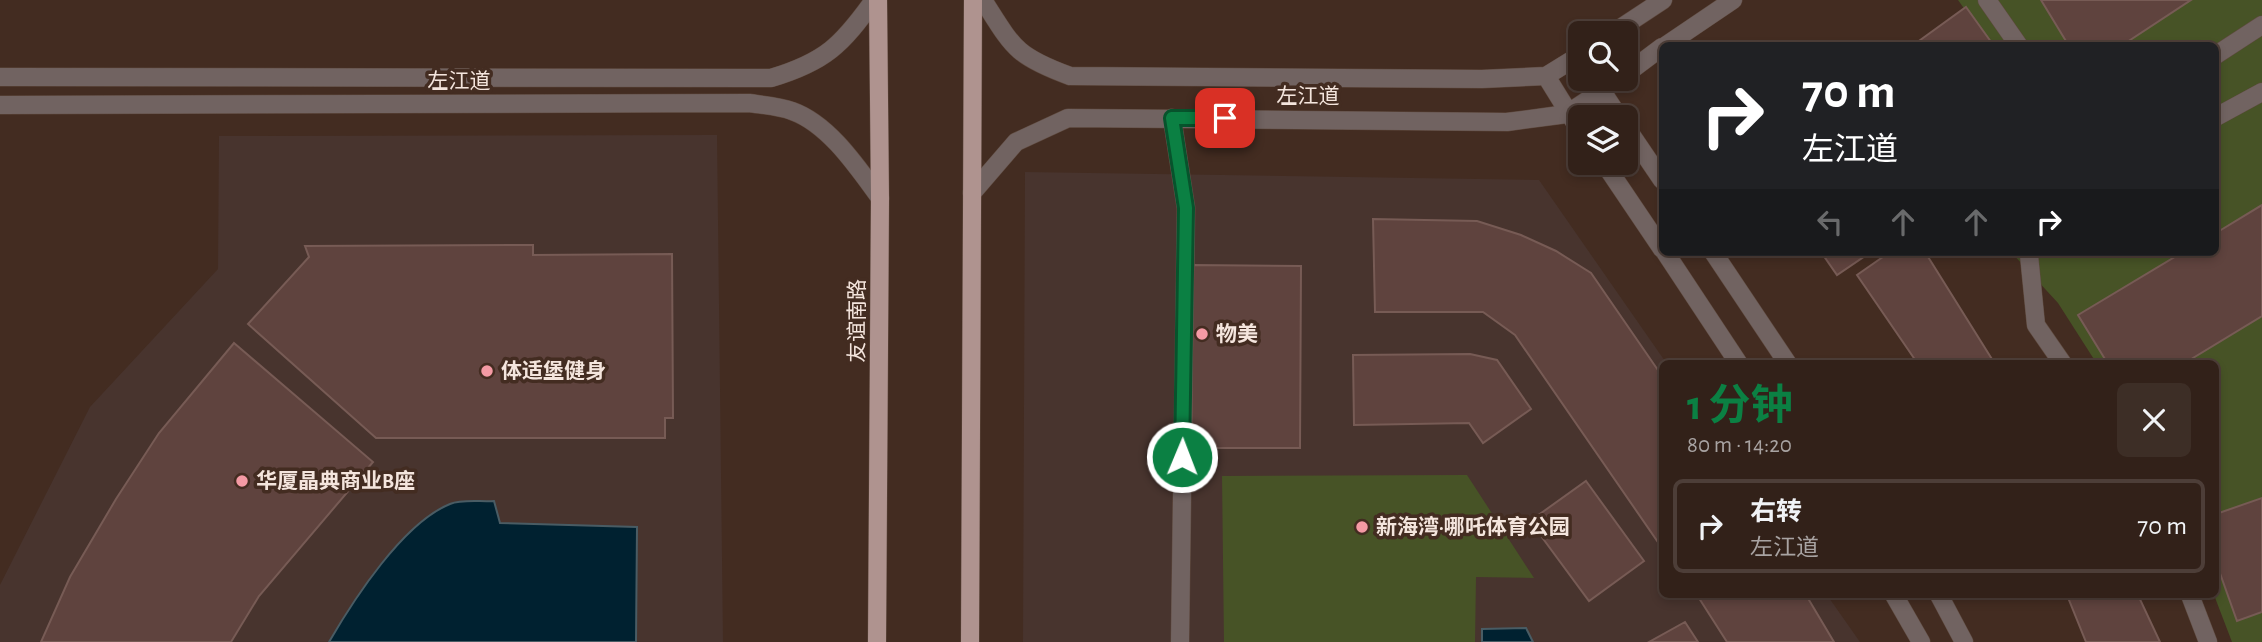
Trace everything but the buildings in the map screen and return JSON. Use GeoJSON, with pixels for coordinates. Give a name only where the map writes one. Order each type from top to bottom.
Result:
{"type":"FeatureCollection","features":[{"type":"Feature","properties":{"kind":"main road","name":"友谊南路"},"geometry":{"type":"LineString","coordinates":[[876,0],[880,198],[877,642]]}},
{"type":"Feature","properties":{"kind":"main road"},"geometry":{"type":"LineString","coordinates":[[970,642],[973,0]]}},
{"type":"Feature","properties":{"kind":"street","name":"左江道"},"geometry":{"type":"LineString","coordinates":[[0,77],[771,78],[806,68],[835,49],[876,0]]}},
{"type":"Feature","properties":{"kind":"street","name":"左江道"},"geometry":{"type":"LineString","coordinates":[[983,0],[1007,40],[1023,54],[1070,76],[1482,79],[1546,76],[1568,62]]}},
{"type":"Feature","properties":{"kind":"street"},"geometry":{"type":"LineString","coordinates":[[1631,21],[1663,0]]}},
{"type":"Feature","properties":{"kind":"street"},"geometry":{"type":"LineString","coordinates":[[1670,42],[1733,0]]}},
{"type":"Feature","properties":{"kind":"street"},"geometry":{"type":"LineString","coordinates":[[1987,0],[2016,42]]}},
{"type":"Feature","properties":{"kind":"street"},"geometry":{"type":"LineString","coordinates":[[2219,53],[2262,25]]}},
{"type":"Feature","properties":{"kind":"street"},"geometry":{"type":"LineString","coordinates":[[1638,65],[1659,50]]}},
{"type":"Feature","properties":{"kind":"street"},"geometry":{"type":"LineString","coordinates":[[1546,76],[1567,114]]}},
{"type":"Feature","properties":{"kind":"street","name":"左江道"},"geometry":{"type":"LineString","coordinates":[[972,193],[1016,142],[1068,118],[1507,121],[1567,114],[1592,91]]}},
{"type":"Feature","properties":{"kind":"street"},"geometry":{"type":"LineString","coordinates":[[2219,115],[2262,92]]}},
{"type":"Feature","properties":{"kind":"street","name":"左江道"},"geometry":{"type":"LineString","coordinates":[[0,104],[749,103],[793,111],[828,135],[850,156],[880,198]]}},
{"type":"Feature","properties":{"kind":"street"},"geometry":{"type":"LineString","coordinates":[[1172,118],[1186,208],[1181,642]]}},
{"type":"Feature","properties":{"kind":"street"},"geometry":{"type":"LineString","coordinates":[[1638,145],[1659,176]]}},
{"type":"Feature","properties":{"kind":"street"},"geometry":{"type":"LineString","coordinates":[[1612,175],[1659,243]]}},
{"type":"Feature","properties":{"kind":"street"},"geometry":{"type":"LineString","coordinates":[[1668,256],[1736,360]]}},
{"type":"Feature","properties":{"kind":"street"},"geometry":{"type":"LineString","coordinates":[[1716,256],[1785,360]]}},
{"type":"Feature","properties":{"kind":"street"},"geometry":{"type":"LineString","coordinates":[[2029,256],[2036,325],[2060,360]]}},
{"type":"Feature","properties":{"kind":"street"},"geometry":{"type":"LineString","coordinates":[[1896,598],[1921,642]]}},
{"type":"Feature","properties":{"kind":"street"},"geometry":{"type":"LineString","coordinates":[[1941,598],[1964,642]]}},
{"type":"Feature","properties":{"kind":"street"},"geometry":{"type":"LineString","coordinates":[[2191,598],[2208,642]]}},
{"type":"Feature","properties":{"kind":"shaded area"},"geometry":{"type":"Polygon","coordinates":[[[717,135],[723,642],[0,642],[0,585],[90,407],[218,269],[219,136],[717,135]]]}},
{"type":"Feature","properties":{"kind":"shaded area"},"geometry":{"type":"Polygon","coordinates":[[[1025,172],[1539,180],[1664,360],[1659,360],[1659,598],[1829,598],[1860,642],[1023,642],[1025,172]]]}},
{"type":"Feature","properties":{"kind":"green space"},"geometry":{"type":"Polygon","coordinates":[[[1958,0],[2262,0],[2262,642],[2232,642],[2215,598],[2219,598],[2219,360],[2094,360],[2058,303],[2015,256],[2219,256],[2219,42],[1988,42],[1958,0]]]}},
{"type":"Feature","properties":{"kind":"green space","name":"新海湾·哪吒体育公园"},"geometry":{"type":"Polygon","coordinates":[[[1467,475],[1534,578],[1476,577],[1475,642],[1224,642],[1222,476],[1467,475]]]}},
{"type":"Feature","properties":{"kind":"water"},"geometry":{"type":"Polygon","coordinates":[[[494,501],[500,523],[637,527],[636,642],[329,642],[381,564],[415,528],[432,514],[455,502],[494,501]]]}},
{"type":"Feature","properties":{"kind":"water"},"geometry":{"type":"Polygon","coordinates":[[[1526,628],[1533,642],[1482,642],[1482,629],[1526,628]]]}},
{"type":"Feature","properties":{"kind":"place","name":"物美"},"geometry":{"type":"Point","coordinates":[1202,334]}},
{"type":"Feature","properties":{"kind":"place","name":"体适堡健身"},"geometry":{"type":"Point","coordinates":[487,371]}},
{"type":"Feature","properties":{"kind":"place","name":"华厦晶典商业B座"},"geometry":{"type":"Point","coordinates":[242,481]}},
{"type":"Feature","properties":{"kind":"place","name":"新海湾·哪吒体育公园"},"geometry":{"type":"Point","coordinates":[1362,527]}},
{"type":"Feature","properties":{"kind":"route"},"geometry":{"type":"LineString","coordinates":[[1182,457],[1186,208],[1172,118],[1225,118]]}}]}
